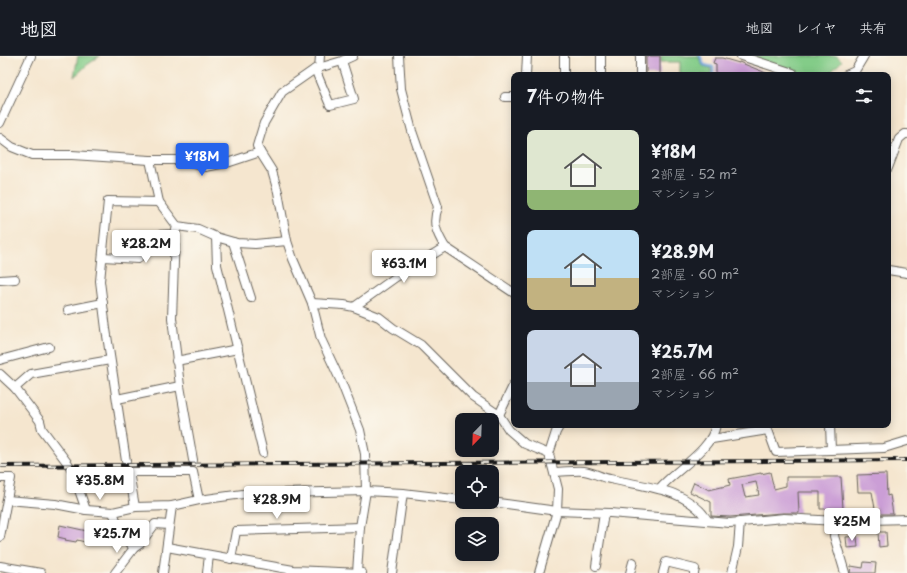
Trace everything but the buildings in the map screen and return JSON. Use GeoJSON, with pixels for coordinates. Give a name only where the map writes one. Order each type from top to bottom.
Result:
{"type":"FeatureCollection","features":[{"type":"Feature","properties":{"kind":"street"},"geometry":{"type":"LineString","coordinates":[[0,123],[31,56]]}},
{"type":"Feature","properties":{"kind":"street"},"geometry":{"type":"LineString","coordinates":[[320,56],[317,69],[330,105],[354,99],[342,61]]}},
{"type":"Feature","properties":{"kind":"street"},"geometry":{"type":"LineString","coordinates":[[353,56],[317,69],[282,92],[264,123],[257,146],[272,171],[287,241],[293,259],[312,303],[322,339],[360,430],[365,454],[366,491],[360,527],[357,573]]}},
{"type":"Feature","properties":{"kind":"street"},"geometry":{"type":"LineString","coordinates":[[399,56],[401,89],[412,130],[438,206],[435,215],[435,224],[438,236],[445,247],[511,291]]}},
{"type":"Feature","properties":{"kind":"street"},"geometry":{"type":"LineString","coordinates":[[526,72],[527,56]]}},
{"type":"Feature","properties":{"kind":"street"},"geometry":{"type":"LineString","coordinates":[[564,56],[564,72]]}},
{"type":"Feature","properties":{"kind":"street"},"geometry":{"type":"LineString","coordinates":[[601,56],[601,72]]}},
{"type":"Feature","properties":{"kind":"street"},"geometry":{"type":"LineString","coordinates":[[640,56],[640,72]]}},
{"type":"Feature","properties":{"kind":"street"},"geometry":{"type":"LineString","coordinates":[[741,56],[789,72]]}},
{"type":"Feature","properties":{"kind":"street"},"geometry":{"type":"LineString","coordinates":[[853,72],[855,71],[864,56]]}},
{"type":"Feature","properties":{"kind":"street"},"geometry":{"type":"LineString","coordinates":[[891,159],[898,139],[907,134]]}},
{"type":"Feature","properties":{"kind":"street"},"geometry":{"type":"LineString","coordinates":[[0,138],[12,148],[32,155],[72,155],[150,160],[176,160],[206,167],[230,162],[260,152]]}},
{"type":"Feature","properties":{"kind":"street"},"geometry":{"type":"LineString","coordinates":[[150,160],[159,202],[177,226],[172,318],[176,361],[193,460]]}},
{"type":"Feature","properties":{"kind":"street"},"geometry":{"type":"LineString","coordinates":[[126,461],[110,360],[100,281],[108,202],[159,202]]}},
{"type":"Feature","properties":{"kind":"street"},"geometry":{"type":"LineString","coordinates":[[177,226],[198,229],[232,242],[256,244],[287,241]]}},
{"type":"Feature","properties":{"kind":"street"},"geometry":{"type":"LineString","coordinates":[[103,257],[138,258],[140,236],[176,234]]}},
{"type":"Feature","properties":{"kind":"street"},"geometry":{"type":"LineString","coordinates":[[216,237],[217,265],[263,453]]}},
{"type":"Feature","properties":{"kind":"street"},"geometry":{"type":"LineString","coordinates":[[232,242],[250,298]]}},
{"type":"Feature","properties":{"kind":"street"},"geometry":{"type":"LineString","coordinates":[[354,307],[396,277],[445,247]]}},
{"type":"Feature","properties":{"kind":"street"},"geometry":{"type":"LineString","coordinates":[[891,270],[907,273]]}},
{"type":"Feature","properties":{"kind":"street"},"geometry":{"type":"LineString","coordinates":[[0,280],[15,279]]}},
{"type":"Feature","properties":{"kind":"street"},"geometry":{"type":"LineString","coordinates":[[68,310],[103,303]]}},
{"type":"Feature","properties":{"kind":"street"},"geometry":{"type":"LineString","coordinates":[[312,303],[354,307],[379,317],[393,328],[421,345],[473,397],[496,413]]}},
{"type":"Feature","properties":{"kind":"street"},"geometry":{"type":"LineString","coordinates":[[0,360],[49,347]]}},
{"type":"Feature","properties":{"kind":"street"},"geometry":{"type":"LineString","coordinates":[[176,361],[238,349]]}},
{"type":"Feature","properties":{"kind":"street"},"geometry":{"type":"LineString","coordinates":[[15,388],[31,374],[110,360]]}},
{"type":"Feature","properties":{"kind":"street"},"geometry":{"type":"LineString","coordinates":[[0,374],[15,388],[31,409],[40,422],[42,428],[72,470],[86,510]]}},
{"type":"Feature","properties":{"kind":"street"},"geometry":{"type":"LineString","coordinates":[[117,399],[180,386]]}},
{"type":"Feature","properties":{"kind":"street"},"geometry":{"type":"LineString","coordinates":[[511,389],[499,415],[509,430],[525,444],[549,454]]}},
{"type":"Feature","properties":{"kind":"street"},"geometry":{"type":"LineString","coordinates":[[539,573],[557,511],[558,489],[549,454],[558,428]]}},
{"type":"Feature","properties":{"kind":"street"},"geometry":{"type":"LineString","coordinates":[[659,489],[667,479],[682,469],[712,439],[715,428]]}},
{"type":"Feature","properties":{"kind":"street"},"geometry":{"type":"LineString","coordinates":[[830,428],[831,450]]}},
{"type":"Feature","properties":{"kind":"street"},"geometry":{"type":"LineString","coordinates":[[712,439],[768,430],[776,452],[884,448],[907,442]]}},
{"type":"Feature","properties":{"kind":"street"},"geometry":{"type":"LineString","coordinates":[[554,472],[585,471],[608,479],[659,489],[681,496],[695,504],[702,511],[708,521]]}},
{"type":"Feature","properties":{"kind":"street"},"geometry":{"type":"LineString","coordinates":[[135,507],[129,472],[193,472],[199,500]]}},
{"type":"Feature","properties":{"kind":"street"},"geometry":{"type":"LineString","coordinates":[[0,478],[11,478],[0,538]]}},
{"type":"Feature","properties":{"kind":"street"},"geometry":{"type":"LineString","coordinates":[[7,500],[55,504],[86,510],[113,512],[135,507],[172,506],[199,500],[243,494],[366,491],[403,493],[455,499]]}},
{"type":"Feature","properties":{"kind":"street"},"geometry":{"type":"LineString","coordinates":[[392,573],[403,493]]}},
{"type":"Feature","properties":{"kind":"street"},"geometry":{"type":"LineString","coordinates":[[499,503],[557,511],[604,513],[730,523],[784,518],[836,520],[907,519]]}},
{"type":"Feature","properties":{"kind":"street"},"geometry":{"type":"LineString","coordinates":[[162,573],[172,506]]}},
{"type":"Feature","properties":{"kind":"street"},"geometry":{"type":"LineString","coordinates":[[113,512],[122,536],[134,548]]}},
{"type":"Feature","properties":{"kind":"street"},"geometry":{"type":"LineString","coordinates":[[596,566],[604,513]]}},
{"type":"Feature","properties":{"kind":"street"},"geometry":{"type":"LineString","coordinates":[[836,520],[834,536],[841,572]]}},
{"type":"Feature","properties":{"kind":"street"},"geometry":{"type":"LineString","coordinates":[[732,573],[738,547],[740,522]]}},
{"type":"Feature","properties":{"kind":"street"},"geometry":{"type":"LineString","coordinates":[[115,573],[134,548],[140,544],[154,524],[169,525]]}},
{"type":"Feature","properties":{"kind":"street"},"geometry":{"type":"LineString","coordinates":[[231,559],[236,531],[360,527]]}},
{"type":"Feature","properties":{"kind":"street"},"geometry":{"type":"LineString","coordinates":[[167,547],[293,572],[362,573]]}},
{"type":"Feature","properties":{"kind":"street"},"geometry":{"type":"LineString","coordinates":[[207,573],[209,555]]}},
{"type":"Feature","properties":{"kind":"street"},"geometry":{"type":"LineString","coordinates":[[630,573],[633,562]]}},
{"type":"Feature","properties":{"kind":"street"},"geometry":{"type":"LineString","coordinates":[[663,573],[666,562],[695,569],[694,573]]}},
{"type":"Feature","properties":{"kind":"street"},"geometry":{"type":"LineString","coordinates":[[255,573],[256,564]]}},
{"type":"Feature","properties":{"kind":"street"},"geometry":{"type":"LineString","coordinates":[[0,566],[41,573]]}},
{"type":"Feature","properties":{"kind":"green space"},"geometry":{"type":"Polygon","coordinates":[[[78,56],[100,56],[74,77],[78,56]]]}},
{"type":"Feature","properties":{"kind":"green space"},"geometry":{"type":"Polygon","coordinates":[[[661,56],[698,56],[703,66],[711,68],[711,72],[680,72],[680,62],[661,62],[661,56]]]}},
{"type":"Feature","properties":{"kind":"green space"},"geometry":{"type":"Polygon","coordinates":[[[745,56],[837,56],[842,61],[831,72],[790,72],[745,56]]]}},
{"type":"Feature","properties":{"kind":"waterway"},"geometry":{"type":"LineString","coordinates":[[700,56],[704,65],[713,67],[713,72]]}},
{"type":"Feature","properties":{"kind":"railway"},"geometry":{"type":"LineString","coordinates":[[0,466],[907,460]]}}]}
